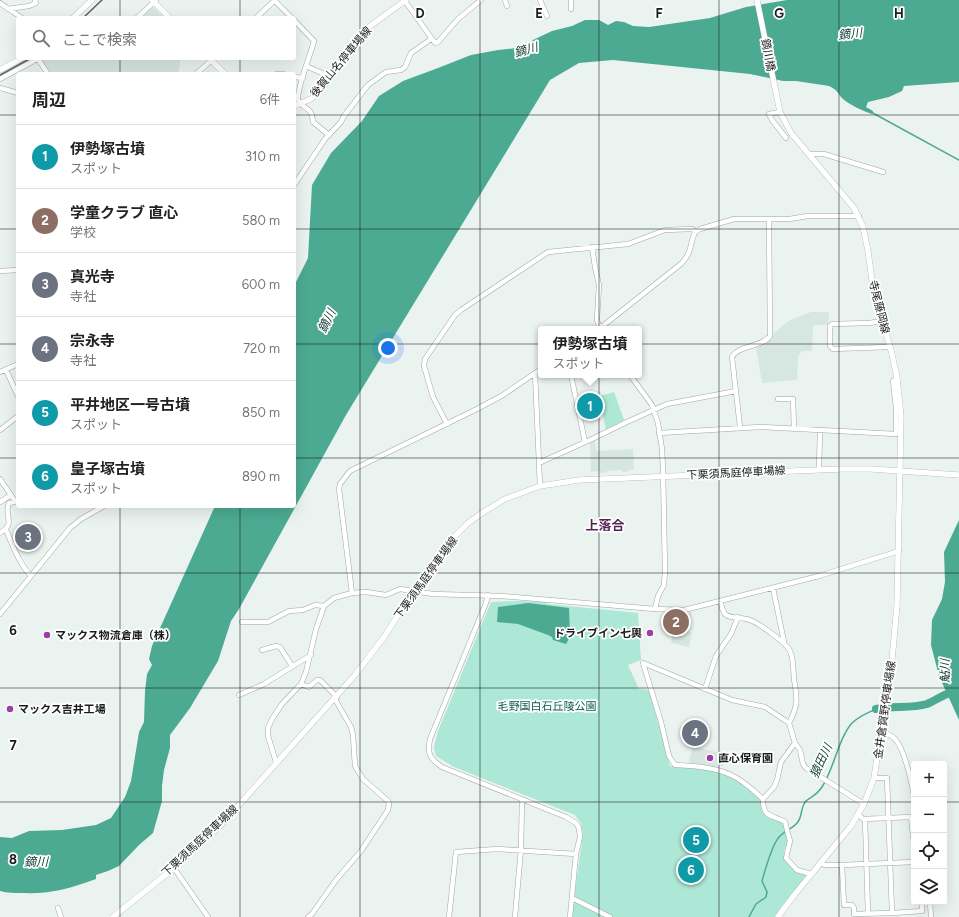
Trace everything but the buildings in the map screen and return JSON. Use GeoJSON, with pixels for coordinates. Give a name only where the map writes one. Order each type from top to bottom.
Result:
{"type":"FeatureCollection","features":[{"type":"Feature","properties":{"kind":"main road"},"geometry":{"type":"LineString","coordinates":[[75,16],[92,0]]}},
{"type":"Feature","properties":{"kind":"main road","name":"鏑川橋"},"geometry":{"type":"LineString","coordinates":[[757,0],[780,111]]}},
{"type":"Feature","properties":{"kind":"main road"},"geometry":{"type":"LineString","coordinates":[[154,1],[168,16]]}},
{"type":"Feature","properties":{"kind":"main road","name":"後賀山名停車場線"},"geometry":{"type":"LineString","coordinates":[[296,105],[311,99],[317,94],[357,46],[370,26],[404,1]]}},
{"type":"Feature","properties":{"kind":"main road"},"geometry":{"type":"LineString","coordinates":[[0,70],[18,60]]}},
{"type":"Feature","properties":{"kind":"main road"},"geometry":{"type":"LineString","coordinates":[[212,60],[223,72]]}},
{"type":"Feature","properties":{"kind":"main road","name":"寺尾藤岡線"},"geometry":{"type":"LineString","coordinates":[[780,111],[791,133],[859,216],[866,237],[873,288],[897,378],[901,416],[900,471]]}},
{"type":"Feature","properties":{"kind":"main road","name":"下栗須馬庭停車場線"},"geometry":{"type":"LineString","coordinates":[[112,917],[174,868],[222,824],[276,762],[336,698],[370,656],[414,590],[451,540],[468,523],[504,499],[540,486],[580,480],[819,469],[871,469],[900,471]]}},
{"type":"Feature","properties":{"kind":"main road"},"geometry":{"type":"LineString","coordinates":[[900,471],[959,475]]}},
{"type":"Feature","properties":{"kind":"main road","name":"金井倉賀野停車場線"},"geometry":{"type":"LineString","coordinates":[[778,917],[851,826],[864,804],[874,778],[892,660],[897,605],[900,471]]}},
{"type":"Feature","properties":{"kind":"street"},"geometry":{"type":"LineString","coordinates":[[8,9],[29,6],[41,0]]}},
{"type":"Feature","properties":{"kind":"street"},"geometry":{"type":"LineString","coordinates":[[258,16],[275,0],[290,16]]}},
{"type":"Feature","properties":{"kind":"street"},"geometry":{"type":"LineString","coordinates":[[404,1],[434,43],[436,43],[458,19],[481,0]]}},
{"type":"Feature","properties":{"kind":"street"},"geometry":{"type":"LineString","coordinates":[[505,0],[508,6]]}},
{"type":"Feature","properties":{"kind":"street"},"geometry":{"type":"LineString","coordinates":[[540,0],[547,16]]}},
{"type":"Feature","properties":{"kind":"street"},"geometry":{"type":"LineString","coordinates":[[571,0],[572,9]]}},
{"type":"Feature","properties":{"kind":"street"},"geometry":{"type":"LineString","coordinates":[[139,16],[154,1]]}},
{"type":"Feature","properties":{"kind":"street"},"geometry":{"type":"LineString","coordinates":[[0,3],[19,16]]}},
{"type":"Feature","properties":{"kind":"street"},"geometry":{"type":"LineString","coordinates":[[296,22],[314,41],[302,78],[298,100],[300,104],[310,111],[313,122],[329,135]]}},
{"type":"Feature","properties":{"kind":"street"},"geometry":{"type":"LineString","coordinates":[[296,182],[329,135],[341,122],[368,85],[386,72],[401,70],[405,67],[411,53],[431,39]]}},
{"type":"Feature","properties":{"kind":"street"},"geometry":{"type":"LineString","coordinates":[[0,79],[36,60]]}},
{"type":"Feature","properties":{"kind":"street"},"geometry":{"type":"LineString","coordinates":[[39,60],[47,72]]}},
{"type":"Feature","properties":{"kind":"street"},"geometry":{"type":"LineString","coordinates":[[198,72],[210,60]]}},
{"type":"Feature","properties":{"kind":"street"},"geometry":{"type":"LineString","coordinates":[[306,66],[331,77]]}},
{"type":"Feature","properties":{"kind":"street"},"geometry":{"type":"LineString","coordinates":[[296,76],[302,78]]}},
{"type":"Feature","properties":{"kind":"street"},"geometry":{"type":"LineString","coordinates":[[0,88],[16,92]]}},
{"type":"Feature","properties":{"kind":"street"},"geometry":{"type":"LineString","coordinates":[[780,111],[769,114],[786,138]]}},
{"type":"Feature","properties":{"kind":"street"},"geometry":{"type":"LineString","coordinates":[[809,154],[824,154],[883,172]]}},
{"type":"Feature","properties":{"kind":"street"},"geometry":{"type":"LineString","coordinates":[[603,326],[682,262],[688,256],[696,231],[704,227],[734,219],[789,219],[808,216],[859,216]]}},
{"type":"Feature","properties":{"kind":"street"},"geometry":{"type":"LineString","coordinates":[[740,427],[732,359],[736,352],[766,340],[770,336],[769,219]]}},
{"type":"Feature","properties":{"kind":"street"},"geometry":{"type":"LineString","coordinates":[[447,424],[433,397],[424,366],[425,359],[455,315],[544,253],[551,251],[628,244],[665,230],[692,229],[696,231]]}},
{"type":"Feature","properties":{"kind":"street"},"geometry":{"type":"LineString","coordinates":[[592,247],[599,285],[597,315],[598,326]]}},
{"type":"Feature","properties":{"kind":"street"},"geometry":{"type":"LineString","coordinates":[[0,271],[16,270]]}},
{"type":"Feature","properties":{"kind":"street"},"geometry":{"type":"LineString","coordinates":[[882,321],[832,324],[830,326],[830,346],[833,349],[889,347]]}},
{"type":"Feature","properties":{"kind":"street"},"geometry":{"type":"LineString","coordinates":[[0,372],[16,365]]}},
{"type":"Feature","properties":{"kind":"street"},"geometry":{"type":"LineString","coordinates":[[6,370],[16,392]]}},
{"type":"Feature","properties":{"kind":"street"},"geometry":{"type":"LineString","coordinates":[[352,594],[339,489],[340,484],[350,471],[359,465],[447,424],[503,394],[538,371]]}},
{"type":"Feature","properties":{"kind":"street"},"geometry":{"type":"LineString","coordinates":[[535,373],[540,486]]}},
{"type":"Feature","properties":{"kind":"street"},"geometry":{"type":"LineString","coordinates":[[572,378],[585,442]]}},
{"type":"Feature","properties":{"kind":"street"},"geometry":{"type":"LineString","coordinates":[[632,378],[655,410],[660,433],[663,477],[665,570],[664,585],[658,596],[655,609]]}},
{"type":"Feature","properties":{"kind":"street"},"geometry":{"type":"LineString","coordinates":[[660,433],[740,427],[896,434],[896,408],[893,381],[897,378]]}},
{"type":"Feature","properties":{"kind":"street"},"geometry":{"type":"LineString","coordinates":[[539,463],[629,421],[670,404],[736,391]]}},
{"type":"Feature","properties":{"kind":"street"},"geometry":{"type":"LineString","coordinates":[[778,399],[793,399],[794,429]]}},
{"type":"Feature","properties":{"kind":"street"},"geometry":{"type":"LineString","coordinates":[[0,430],[16,418]]}},
{"type":"Feature","properties":{"kind":"street"},"geometry":{"type":"LineString","coordinates":[[819,469],[820,430]]}},
{"type":"Feature","properties":{"kind":"street"},"geometry":{"type":"LineString","coordinates":[[0,479],[16,500]]}},
{"type":"Feature","properties":{"kind":"street"},"geometry":{"type":"LineString","coordinates":[[0,502],[11,495]]}},
{"type":"Feature","properties":{"kind":"street"},"geometry":{"type":"LineString","coordinates":[[0,534],[6,530],[10,521],[9,503],[16,501]]}},
{"type":"Feature","properties":{"kind":"street"},"geometry":{"type":"LineString","coordinates":[[0,614],[30,575],[70,528],[81,519],[100,508]]}},
{"type":"Feature","properties":{"kind":"street"},"geometry":{"type":"LineString","coordinates":[[6,530],[17,556],[24,569],[30,575]]}},
{"type":"Feature","properties":{"kind":"street"},"geometry":{"type":"LineString","coordinates":[[276,762],[268,736],[268,728],[282,704],[301,684],[311,655],[316,629],[324,606],[334,598],[366,592],[386,595],[400,589],[433,594],[488,595],[655,609],[684,610],[819,576],[899,551]]}},
{"type":"Feature","properties":{"kind":"street"},"geometry":{"type":"LineString","coordinates":[[773,588],[784,642]]}},
{"type":"Feature","properties":{"kind":"street"},"geometry":{"type":"LineString","coordinates":[[488,595],[430,739],[428,747],[429,755],[434,762],[442,768],[566,817],[576,823],[579,828],[580,837],[576,854],[570,917]]}},
{"type":"Feature","properties":{"kind":"street"},"geometry":{"type":"LineString","coordinates":[[720,601],[727,616],[749,619],[788,646],[792,658],[797,703],[796,711],[789,723]]}},
{"type":"Feature","properties":{"kind":"street"},"geometry":{"type":"LineString","coordinates":[[242,622],[268,622],[289,611],[303,610],[315,605],[324,606]]}},
{"type":"Feature","properties":{"kind":"street"},"geometry":{"type":"LineString","coordinates":[[706,689],[716,656],[731,634],[738,617]]}},
{"type":"Feature","properties":{"kind":"street"},"geometry":{"type":"LineString","coordinates":[[262,650],[276,646],[280,647],[292,666]]}},
{"type":"Feature","properties":{"kind":"street"},"geometry":{"type":"LineString","coordinates":[[238,695],[264,684],[311,655]]}},
{"type":"Feature","properties":{"kind":"street"},"geometry":{"type":"LineString","coordinates":[[811,874],[797,870],[786,858],[790,841],[785,822],[767,815],[764,810],[763,799],[744,782],[730,774],[714,770],[676,765],[669,756],[661,722],[643,662],[732,700],[765,707],[789,723],[795,743],[800,750],[803,764],[806,768],[864,804]]}},
{"type":"Feature","properties":{"kind":"street"},"geometry":{"type":"LineString","coordinates":[[301,684],[308,687],[317,680],[320,680],[336,698],[353,735],[355,766],[363,779],[388,801],[389,807],[361,851],[336,880],[312,914],[308,917]]}},
{"type":"Feature","properties":{"kind":"street"},"geometry":{"type":"LineString","coordinates":[[881,730],[894,738],[901,749],[911,784]]}},
{"type":"Feature","properties":{"kind":"street"},"geometry":{"type":"LineString","coordinates":[[763,799],[774,787],[781,762],[795,743]]}},
{"type":"Feature","properties":{"kind":"street"},"geometry":{"type":"LineString","coordinates":[[874,778],[887,778],[892,913]]}},
{"type":"Feature","properties":{"kind":"street"},"geometry":{"type":"LineString","coordinates":[[515,917],[521,850],[522,799]]}},
{"type":"Feature","properties":{"kind":"street"},"geometry":{"type":"LineString","coordinates":[[858,814],[863,819],[911,818],[913,833]]}},
{"type":"Feature","properties":{"kind":"street"},"geometry":{"type":"LineString","coordinates":[[865,819],[868,914]]}},
{"type":"Feature","properties":{"kind":"street"},"geometry":{"type":"LineString","coordinates":[[449,917],[456,852],[497,849],[576,854]]}},
{"type":"Feature","properties":{"kind":"street"},"geometry":{"type":"LineString","coordinates":[[820,864],[842,865],[911,862]]}},
{"type":"Feature","properties":{"kind":"street"},"geometry":{"type":"LineString","coordinates":[[842,865],[844,905],[852,905],[854,908],[854,914],[922,911],[922,905]]}},
{"type":"Feature","properties":{"kind":"street"},"geometry":{"type":"LineString","coordinates":[[174,868],[208,917]]}},
{"type":"Feature","properties":{"kind":"street"},"geometry":{"type":"LineString","coordinates":[[572,898],[610,917]]}},
{"type":"Feature","properties":{"kind":"street"},"geometry":{"type":"LineString","coordinates":[[930,905],[931,917]]}},
{"type":"Feature","properties":{"kind":"street"},"geometry":{"type":"LineString","coordinates":[[58,908],[61,917]]}},
{"type":"Feature","properties":{"kind":"shaded area"},"geometry":{"type":"Polygon","coordinates":[[[152,6],[163,16],[141,16],[152,6]]]}},
{"type":"Feature","properties":{"kind":"shaded area"},"geometry":{"type":"Polygon","coordinates":[[[181,60],[178,72],[48,72],[41,61],[181,60]]]}},
{"type":"Feature","properties":{"kind":"shaded area"},"geometry":{"type":"Polygon","coordinates":[[[811,312],[829,312],[828,325],[813,325],[812,351],[802,351],[798,356],[797,380],[762,383],[756,347],[768,342],[773,334],[787,322],[811,312]]]}},
{"type":"Feature","properties":{"kind":"shaded area"},"geometry":{"type":"Polygon","coordinates":[[[595,439],[596,451],[633,449],[634,470],[629,470],[628,472],[622,472],[622,470],[607,471],[606,473],[600,473],[600,471],[591,472],[590,442],[595,439]]]}},
{"type":"Feature","properties":{"kind":"shaded area"},"geometry":{"type":"Polygon","coordinates":[[[692,612],[687,630],[692,633],[689,647],[671,643],[673,632],[661,630],[663,613],[686,614],[692,612]]]}},
{"type":"Feature","properties":{"kind":"shaded area"},"geometry":{"type":"Polygon","coordinates":[[[693,746],[724,754],[724,759],[726,761],[723,766],[717,766],[715,769],[688,764],[693,746]]]}},
{"type":"Feature","properties":{"kind":"green space"},"geometry":{"type":"Polygon","coordinates":[[[614,392],[624,420],[606,429],[602,412],[581,418],[578,399],[599,393],[600,396],[614,392]]]}},
{"type":"Feature","properties":{"kind":"green space","name":"毛野国白石丘陵公園"},"geometry":{"type":"Polygon","coordinates":[[[491,602],[545,602],[547,604],[638,613],[641,660],[628,665],[639,689],[649,690],[670,766],[714,771],[738,779],[762,799],[761,804],[763,811],[784,823],[789,841],[784,850],[784,858],[789,865],[809,875],[781,907],[775,917],[571,917],[583,835],[581,823],[575,815],[454,767],[436,756],[434,747],[438,731],[491,602]]]}},
{"type":"Feature","properties":{"kind":"water","name":"鏑川"},"geometry":{"type":"Polygon","coordinates":[[[787,0],[959,0],[959,82],[904,86],[902,91],[889,97],[868,102],[866,107],[873,111],[872,114],[849,103],[843,99],[836,90],[829,86],[796,81],[783,81],[750,74],[613,60],[579,63],[550,80],[346,415],[296,506],[296,282],[308,258],[312,185],[331,153],[362,121],[379,96],[403,81],[471,55],[526,47],[533,40],[552,31],[572,26],[585,20],[599,20],[608,25],[616,21],[624,22],[633,26],[649,27],[710,18],[746,7],[787,0]]]}},
{"type":"Feature","properties":{"kind":"water","name":"鏑川"},"geometry":{"type":"Polygon","coordinates":[[[214,508],[295,508],[231,621],[218,661],[190,708],[170,735],[170,748],[164,770],[162,786],[162,801],[153,833],[119,866],[96,875],[96,879],[51,892],[8,893],[0,891],[0,837],[12,838],[29,831],[62,830],[96,825],[111,818],[125,797],[131,781],[139,732],[144,722],[145,691],[147,674],[152,665],[149,659],[152,646],[214,508]]]}},
{"type":"Feature","properties":{"kind":"water","name":"鮎川"},"geometry":{"type":"Polygon","coordinates":[[[959,520],[959,720],[939,676],[931,645],[932,620],[942,599],[945,582],[944,552],[959,520]]]}},
{"type":"Feature","properties":{"kind":"water"},"geometry":{"type":"Polygon","coordinates":[[[528,603],[569,608],[570,637],[566,644],[553,640],[552,637],[548,635],[518,624],[497,622],[498,607],[528,603]]]}},
{"type":"Feature","properties":{"kind":"waterway"},"geometry":{"type":"LineString","coordinates":[[871,112],[959,160]]}},
{"type":"Feature","properties":{"kind":"waterway","name":"猿田川"},"geometry":{"type":"LineString","coordinates":[[876,709],[927,704],[948,693],[956,691]]}},
{"type":"Feature","properties":{"kind":"waterway","name":"猿田川"},"geometry":{"type":"LineString","coordinates":[[749,917],[756,904],[766,897],[767,892],[762,881],[769,857],[777,840],[782,834],[799,821],[804,803],[816,794],[822,787],[830,772],[843,737],[852,723],[876,709]]}},
{"type":"Feature","properties":{"kind":"railway"},"geometry":{"type":"LineString","coordinates":[[85,16],[102,0]]}},
{"type":"Feature","properties":{"kind":"railway"},"geometry":{"type":"LineString","coordinates":[[0,75],[27,60]]}},
{"type":"Feature","properties":{"kind":"place","name":"伊勢塚古墳"},"geometry":{"type":"Point","coordinates":[590,406]}},
{"type":"Feature","properties":{"kind":"place","name":"真光寺"},"geometry":{"type":"Point","coordinates":[28,537]}},
{"type":"Feature","properties":{"kind":"place","name":"学童クラブ 直心"},"geometry":{"type":"Point","coordinates":[676,622]}},
{"type":"Feature","properties":{"kind":"place","name":"ドライブイン七輿"},"geometry":{"type":"Point","coordinates":[650,633]}},
{"type":"Feature","properties":{"kind":"place","name":"マックス物流倉庫（株）"},"geometry":{"type":"Point","coordinates":[47,635]}},
{"type":"Feature","properties":{"kind":"place","name":"マックス吉井工場"},"geometry":{"type":"Point","coordinates":[10,709]}},
{"type":"Feature","properties":{"kind":"place","name":"宗永寺"},"geometry":{"type":"Point","coordinates":[695,733]}},
{"type":"Feature","properties":{"kind":"place","name":"直心保育園"},"geometry":{"type":"Point","coordinates":[710,758]}},
{"type":"Feature","properties":{"kind":"place","name":"平井地区一号古墳"},"geometry":{"type":"Point","coordinates":[696,840]}},
{"type":"Feature","properties":{"kind":"place","name":"皇子塚古墳"},"geometry":{"type":"Point","coordinates":[691,870]}},
{"type":"Feature","properties":{"kind":"district","name":"上落合"},"geometry":{"type":"Point","coordinates":[605,525]}}]}
